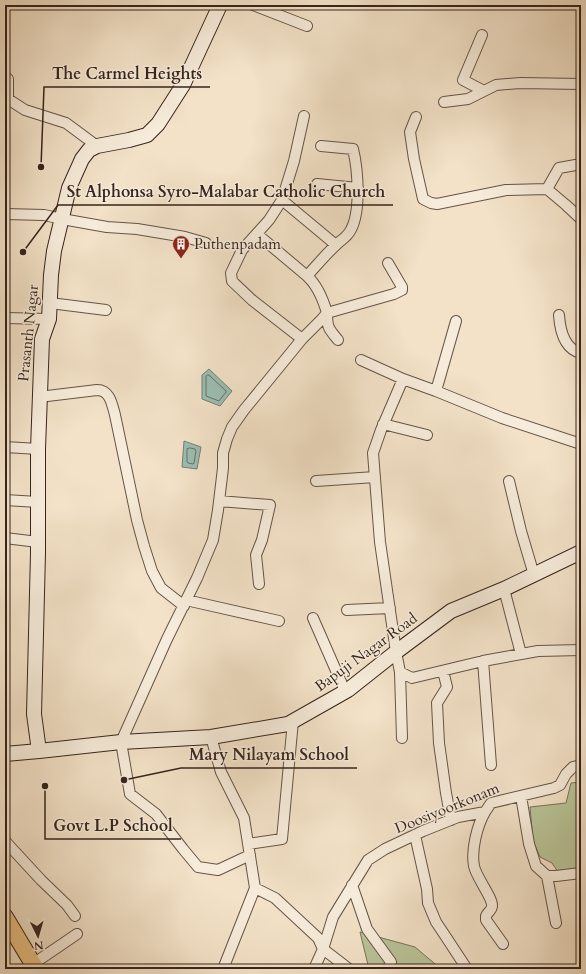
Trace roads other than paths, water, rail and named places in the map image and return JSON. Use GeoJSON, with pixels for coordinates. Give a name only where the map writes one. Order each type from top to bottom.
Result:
{"type":"FeatureCollection","features":[{"type":"Feature","properties":{"kind":"main road"},"geometry":{"type":"LineString","coordinates":[[5,918],[35,967]]}},
{"type":"Feature","properties":{"kind":"street"},"geometry":{"type":"LineString","coordinates":[[5,77],[8,78],[7,99],[25,110],[66,123],[97,146],[129,140],[147,134],[158,124],[183,85],[220,5]]}},
{"type":"Feature","properties":{"kind":"street"},"geometry":{"type":"LineString","coordinates":[[253,5],[307,26]]}},
{"type":"Feature","properties":{"kind":"street"},"geometry":{"type":"LineString","coordinates":[[482,35],[463,80],[484,91]]}},
{"type":"Feature","properties":{"kind":"street"},"geometry":{"type":"LineString","coordinates":[[444,102],[468,99],[496,85],[520,83],[581,84]]}},
{"type":"Feature","properties":{"kind":"street"},"geometry":{"type":"LineString","coordinates":[[302,338],[252,300],[232,281],[232,273],[242,250],[269,220],[282,200],[294,161],[304,116]]}},
{"type":"Feature","properties":{"kind":"street"},"geometry":{"type":"LineString","coordinates":[[416,117],[410,132],[414,159],[424,199],[431,203],[437,204],[506,190],[547,189],[581,219]]}},
{"type":"Feature","properties":{"kind":"street","name":"Prasanth Nagar"},"geometry":{"type":"LineString","coordinates":[[39,751],[34,714],[38,542],[38,449],[42,339],[49,319],[54,251],[69,188],[82,159],[89,150],[97,146]]}},
{"type":"Feature","properties":{"kind":"street"},"geometry":{"type":"LineString","coordinates":[[307,276],[349,233],[355,221],[358,188],[353,149],[321,146]]}},
{"type":"Feature","properties":{"kind":"street"},"geometry":{"type":"LineString","coordinates":[[547,189],[559,168],[581,164]]}},
{"type":"Feature","properties":{"kind":"street"},"geometry":{"type":"LineString","coordinates":[[316,184],[358,188]]}},
{"type":"Feature","properties":{"kind":"street"},"geometry":{"type":"LineString","coordinates":[[282,200],[336,245]]}},
{"type":"Feature","properties":{"kind":"street"},"geometry":{"type":"LineString","coordinates":[[5,214],[44,215],[107,227],[137,229],[185,237],[206,243]]}},
{"type":"Feature","properties":{"kind":"street"},"geometry":{"type":"LineString","coordinates":[[257,234],[312,281],[319,292],[327,313],[327,324],[330,331],[338,340]]}},
{"type":"Feature","properties":{"kind":"street"},"geometry":{"type":"LineString","coordinates":[[250,855],[218,870],[198,867],[156,814],[130,794],[121,742],[213,540],[216,530],[223,468],[223,453],[232,427],[302,338],[322,320],[327,313],[401,291],[402,287],[388,263]]}},
{"type":"Feature","properties":{"kind":"street"},"geometry":{"type":"LineString","coordinates":[[50,303],[106,310]]}},
{"type":"Feature","properties":{"kind":"street"},"geometry":{"type":"LineString","coordinates":[[559,315],[560,328],[567,344],[577,352],[581,352]]}},
{"type":"Feature","properties":{"kind":"street"},"geometry":{"type":"LineString","coordinates":[[5,318],[49,319]]}},
{"type":"Feature","properties":{"kind":"street"},"geometry":{"type":"LineString","coordinates":[[436,391],[456,321]]}},
{"type":"Feature","properties":{"kind":"street"},"geometry":{"type":"LineString","coordinates":[[361,360],[403,379],[502,418],[581,444]]}},
{"type":"Feature","properties":{"kind":"street"},"geometry":{"type":"LineString","coordinates":[[402,738],[400,672],[380,542],[373,453],[403,379]]}},
{"type":"Feature","properties":{"kind":"street"},"geometry":{"type":"LineString","coordinates":[[40,397],[97,390],[104,391],[111,400],[137,520],[152,571],[161,588],[185,603],[279,621]]}},
{"type":"Feature","properties":{"kind":"street"},"geometry":{"type":"LineString","coordinates":[[384,424],[427,435]]}},
{"type":"Feature","properties":{"kind":"street"},"geometry":{"type":"LineString","coordinates":[[5,447],[38,449]]}},
{"type":"Feature","properties":{"kind":"street"},"geometry":{"type":"LineString","coordinates":[[316,481],[375,477]]}},
{"type":"Feature","properties":{"kind":"street"},"geometry":{"type":"LineString","coordinates":[[509,481],[521,531],[534,575]]}},
{"type":"Feature","properties":{"kind":"street"},"geometry":{"type":"LineString","coordinates":[[5,500],[38,502]]}},
{"type":"Feature","properties":{"kind":"street"},"geometry":{"type":"LineString","coordinates":[[219,502],[270,505],[262,540],[256,555],[259,584]]}},
{"type":"Feature","properties":{"kind":"street"},"geometry":{"type":"LineString","coordinates":[[5,538],[38,542]]}},
{"type":"Feature","properties":{"kind":"street","name":"Bapuji Nagar Road"},"geometry":{"type":"LineString","coordinates":[[39,751],[121,742],[210,737],[288,724],[345,691],[451,611],[504,589],[581,552]]}},
{"type":"Feature","properties":{"kind":"street"},"geometry":{"type":"LineString","coordinates":[[504,589],[521,654]]}},
{"type":"Feature","properties":{"kind":"street"},"geometry":{"type":"LineString","coordinates":[[347,610],[390,608]]}},
{"type":"Feature","properties":{"kind":"street"},"geometry":{"type":"LineString","coordinates":[[312,618],[345,691]]}},
{"type":"Feature","properties":{"kind":"street"},"geometry":{"type":"LineString","coordinates":[[400,672],[412,678],[483,661],[538,651],[581,650]]}},
{"type":"Feature","properties":{"kind":"street"},"geometry":{"type":"LineString","coordinates":[[483,661],[491,765]]}},
{"type":"Feature","properties":{"kind":"street"},"geometry":{"type":"LineString","coordinates":[[443,671],[447,687],[438,703],[439,743],[451,820]]}},
{"type":"Feature","properties":{"kind":"street"},"geometry":{"type":"LineString","coordinates":[[248,844],[282,839],[293,721]]}},
{"type":"Feature","properties":{"kind":"street"},"geometry":{"type":"LineString","coordinates":[[210,737],[221,772],[244,818],[255,888],[223,969]]}},
{"type":"Feature","properties":{"kind":"street"},"geometry":{"type":"LineString","coordinates":[[5,754],[39,751]]}},
{"type":"Feature","properties":{"kind":"street","name":"Doosiyoorkonam"},"geometry":{"type":"LineString","coordinates":[[314,969],[323,949],[333,917],[368,860],[385,849],[451,820],[484,812],[491,804],[554,788],[560,785],[566,774],[572,768],[581,765]]}},
{"type":"Feature","properties":{"kind":"street"},"geometry":{"type":"LineString","coordinates":[[521,796],[529,844],[536,866],[547,876],[556,923]]}},
{"type":"Feature","properties":{"kind":"street"},"geometry":{"type":"LineString","coordinates":[[484,812],[478,828],[474,847],[473,865],[492,904],[491,910],[486,916],[486,920],[503,944]]}},
{"type":"Feature","properties":{"kind":"street"},"geometry":{"type":"LineString","coordinates":[[415,835],[427,889],[428,903],[436,922],[467,969]]}},
{"type":"Feature","properties":{"kind":"street"},"geometry":{"type":"LineString","coordinates":[[5,841],[41,880],[67,905],[75,916]]}},
{"type":"Feature","properties":{"kind":"street"},"geometry":{"type":"LineString","coordinates":[[547,876],[581,873]]}},
{"type":"Feature","properties":{"kind":"street"},"geometry":{"type":"LineString","coordinates":[[352,885],[361,907],[367,929],[391,962],[387,969]]}},
{"type":"Feature","properties":{"kind":"street"},"geometry":{"type":"LineString","coordinates":[[255,888],[275,898],[318,938],[323,949],[349,969]]}},
{"type":"Feature","properties":{"kind":"street"},"geometry":{"type":"LineString","coordinates":[[35,967],[78,934]]}},
{"type":"Feature","properties":{"kind":"water"},"geometry":{"type":"Polygon","coordinates":[[[209,369],[232,391],[220,406],[202,399],[202,375],[209,369]]]}},
{"type":"Feature","properties":{"kind":"water"},"geometry":{"type":"Polygon","coordinates":[[[184,441],[201,447],[197,469],[182,467],[184,441]]]}},
{"type":"Feature","properties":{"kind":"place","name":"The Carmel Heights"},"geometry":{"type":"Point","coordinates":[41,167]}},
{"type":"Feature","properties":{"kind":"place","name":"St Alphonsa Syro-Malabar Catholic Church"},"geometry":{"type":"Point","coordinates":[23,252]}},
{"type":"Feature","properties":{"kind":"place","name":"Puthenpadam"},"geometry":{"type":"Point","coordinates":[181,259]}},
{"type":"Feature","properties":{"kind":"place","name":"Mary Nilayam School"},"geometry":{"type":"Point","coordinates":[124,780]}},
{"type":"Feature","properties":{"kind":"place","name":"Govt L.P School"},"geometry":{"type":"Point","coordinates":[45,786]}}]}
